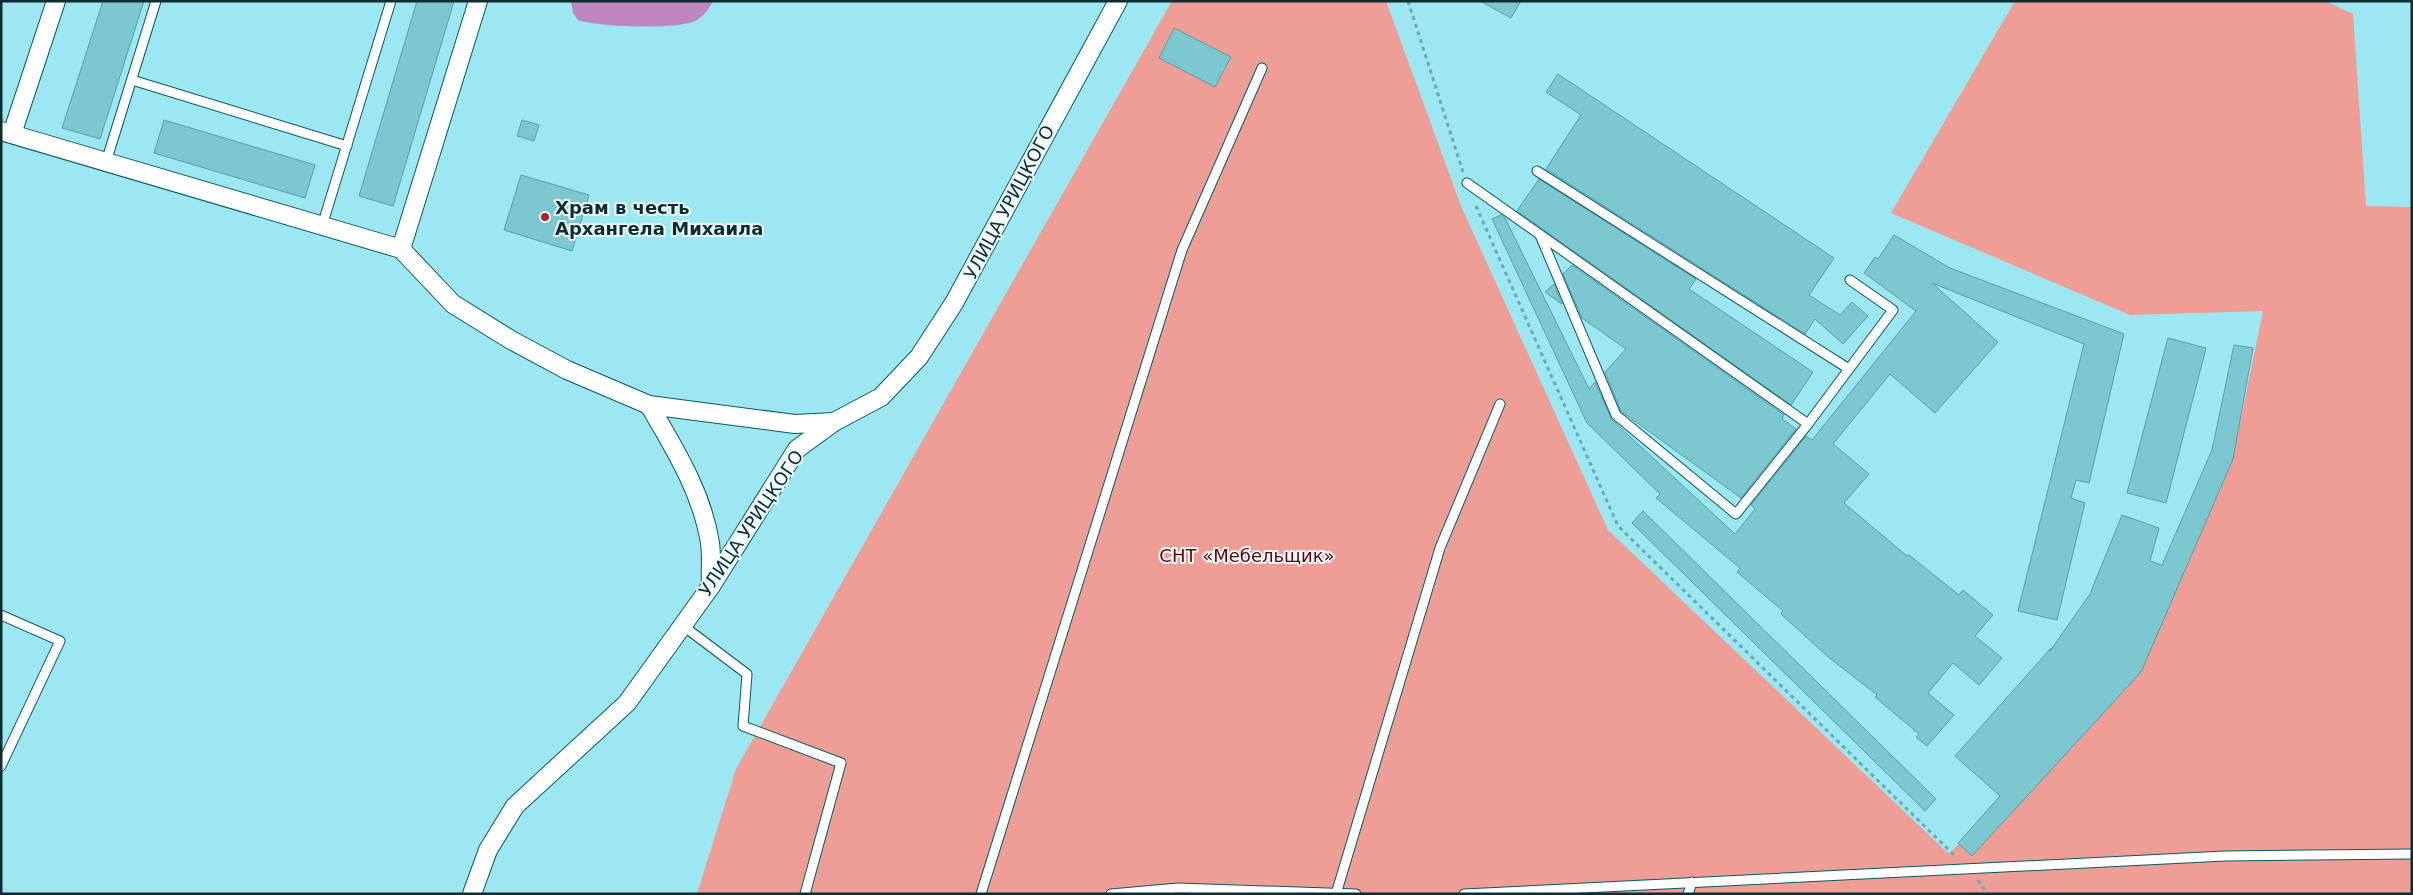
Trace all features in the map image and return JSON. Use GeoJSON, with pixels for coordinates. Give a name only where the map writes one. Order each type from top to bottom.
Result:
{"type":"FeatureCollection","features":[{"type":"Feature","properties":{"kind":"street"},"geometry":{"type":"LineString","coordinates":[[56,1],[7,133],[401,249],[453,304],[511,340],[567,370],[648,405],[795,424],[834,422]]}},
{"type":"Feature","properties":{"kind":"street"},"geometry":{"type":"LineString","coordinates":[[401,249],[478,1]]}},
{"type":"Feature","properties":{"kind":"street","name":"УЛИЦА УРИЦКОГО"},"geometry":{"type":"LineString","coordinates":[[472,894],[488,850],[515,806],[627,702],[711,586],[797,449],[834,422],[881,397],[919,357],[954,304],[1118,1]]}},
{"type":"Feature","properties":{"kind":"street"},"geometry":{"type":"LineString","coordinates":[[648,405],[683,462],[700,504],[710,543],[711,586]]}},
{"type":"Feature","properties":{"kind":"lane"},"geometry":{"type":"LineString","coordinates":[[106,162],[156,1]]}},
{"type":"Feature","properties":{"kind":"lane"},"geometry":{"type":"LineString","coordinates":[[322,226],[391,1]]}},
{"type":"Feature","properties":{"kind":"lane"},"geometry":{"type":"LineString","coordinates":[[980,894],[1182,250],[1262,68]]}},
{"type":"Feature","properties":{"kind":"lane"},"geometry":{"type":"LineString","coordinates":[[132,80],[347,146]]}},
{"type":"Feature","properties":{"kind":"lane"},"geometry":{"type":"LineString","coordinates":[[1537,171],[1849,369]]}},
{"type":"Feature","properties":{"kind":"lane"},"geometry":{"type":"LineString","coordinates":[[1467,183],[1808,424]]}},
{"type":"Feature","properties":{"kind":"lane"},"geometry":{"type":"LineString","coordinates":[[1540,235],[1616,415],[1736,514],[1808,424],[1893,310],[1850,280]]}},
{"type":"Feature","properties":{"kind":"lane"},"geometry":{"type":"LineString","coordinates":[[1336,893],[1440,548],[1500,404]]}},
{"type":"Feature","properties":{"kind":"lane"},"geometry":{"type":"LineString","coordinates":[[1,615],[60,641],[1,766]]}},
{"type":"Feature","properties":{"kind":"lane"},"geometry":{"type":"LineString","coordinates":[[682,625],[747,674],[743,726],[841,763],[805,894]]}},
{"type":"Feature","properties":{"kind":"lane"},"geometry":{"type":"LineString","coordinates":[[1464,894],[2225,856],[2412,854]]}},
{"type":"Feature","properties":{"kind":"lane"},"geometry":{"type":"LineString","coordinates":[[1688,894],[1692,882]]}},
{"type":"Feature","properties":{"kind":"lane"},"geometry":{"type":"LineString","coordinates":[[1111,894],[1178,888],[1356,894]]}},
{"type":"Feature","properties":{"kind":"path"},"geometry":{"type":"LineString","coordinates":[[1408,1],[1467,183],[1618,526],[1968,869],[1988,894]]}},
{"type":"Feature","properties":{"kind":"green space","name":"СНТ «Мебельщик»"},"geometry":{"type":"Polygon","coordinates":[[[1172,1],[1386,1],[1461,206],[1608,530],[1949,854],[2134,665],[2240,423],[2263,311],[2130,315],[1891,213],[2015,1],[2325,1],[2353,14],[2366,206],[2412,207],[2412,894],[697,894],[736,769],[1172,1]]]}},
{"type":"Feature","properties":{"kind":"shaded area"},"geometry":{"type":"Polygon","coordinates":[[[571,1],[713,1],[706,12],[695,21],[672,26],[637,27],[578,20],[573,13],[571,1]]]}},
{"type":"Feature","properties":{"kind":"building"},"geometry":{"type":"Polygon","coordinates":[[[103,1],[144,1],[100,139],[62,128],[103,1]]]}},
{"type":"Feature","properties":{"kind":"building"},"geometry":{"type":"Polygon","coordinates":[[[417,1],[454,1],[393,206],[359,196],[417,1]]]}},
{"type":"Feature","properties":{"kind":"building"},"geometry":{"type":"Polygon","coordinates":[[[1480,1],[1521,1],[1511,18],[1480,1]]]}},
{"type":"Feature","properties":{"kind":"building"},"geometry":{"type":"Polygon","coordinates":[[[1174,28],[1231,57],[1215,87],[1159,58],[1174,28]]]}},
{"type":"Feature","properties":{"kind":"building"},"geometry":{"type":"Polygon","coordinates":[[[1558,74],[1834,258],[1809,295],[1840,315],[1852,302],[1868,316],[1843,344],[1815,319],[1805,334],[1546,169],[1581,115],[1546,92],[1558,74]]]}},
{"type":"Feature","properties":{"kind":"building"},"geometry":{"type":"Polygon","coordinates":[[[164,120],[315,165],[305,198],[154,153],[164,120]]]}},
{"type":"Feature","properties":{"kind":"building"},"geometry":{"type":"Polygon","coordinates":[[[522,120],[539,125],[534,141],[517,136],[522,120]]]}},
{"type":"Feature","properties":{"kind":"building","name":"Храм в честь Архангела Михаила"},"geometry":{"type":"Polygon","coordinates":[[[521,175],[589,195],[572,251],[504,230],[521,175]]]}},
{"type":"Feature","properties":{"kind":"building"},"geometry":{"type":"Polygon","coordinates":[[[1539,179],[1696,279],[1689,289],[1813,372],[1791,405],[1517,211],[1539,179]]]}},
{"type":"Feature","properties":{"kind":"building"},"geometry":{"type":"Polygon","coordinates":[[[1501,215],[1505,218],[1589,389],[1595,382],[1612,420],[1735,534],[1755,509],[1751,505],[1806,436],[1812,440],[1916,311],[1864,273],[1875,257],[1878,259],[1894,235],[1950,268],[2124,334],[2089,483],[2076,480],[2071,498],[2085,503],[2057,620],[2018,611],[2084,344],[1932,283],[1998,342],[1935,413],[1890,374],[1833,444],[1869,474],[1844,503],[1907,556],[1909,555],[1959,595],[1963,590],[1993,615],[1975,636],[2002,658],[1979,685],[1953,663],[1928,693],[1954,715],[1927,746],[1916,737],[1919,734],[1875,697],[1877,695],[1827,656],[1781,614],[1783,611],[1737,572],[1740,568],[1656,498],[1660,494],[1587,423],[1492,219],[1501,215]]]}},
{"type":"Feature","properties":{"kind":"building"},"geometry":{"type":"Polygon","coordinates":[[[1572,265],[1784,415],[1782,419],[1796,429],[1741,498],[1621,411],[1605,372],[1626,349],[1582,318],[1563,274],[1572,265]]]}},
{"type":"Feature","properties":{"kind":"building"},"geometry":{"type":"Polygon","coordinates":[[[1554,284],[1562,304],[1545,292],[1554,284]]]}},
{"type":"Feature","properties":{"kind":"building"},"geometry":{"type":"Polygon","coordinates":[[[2168,338],[2206,348],[2166,503],[2127,493],[2168,338]]]}},
{"type":"Feature","properties":{"kind":"building"},"geometry":{"type":"Polygon","coordinates":[[[2234,345],[2253,348],[2233,459],[2141,672],[1972,856],[1958,843],[2000,796],[1955,756],[2051,648],[2050,651],[2090,594],[2122,515],[2159,528],[2150,561],[2162,565],[2212,450],[2234,345]]]}},
{"type":"Feature","properties":{"kind":"building"},"geometry":{"type":"Polygon","coordinates":[[[1643,511],[1936,799],[1925,811],[1632,523],[1643,511]]]}},
{"type":"Feature","properties":{"kind":"place","name":"Храм в честь Архангела Михаила"},"geometry":{"type":"Point","coordinates":[545,217]}}]}
